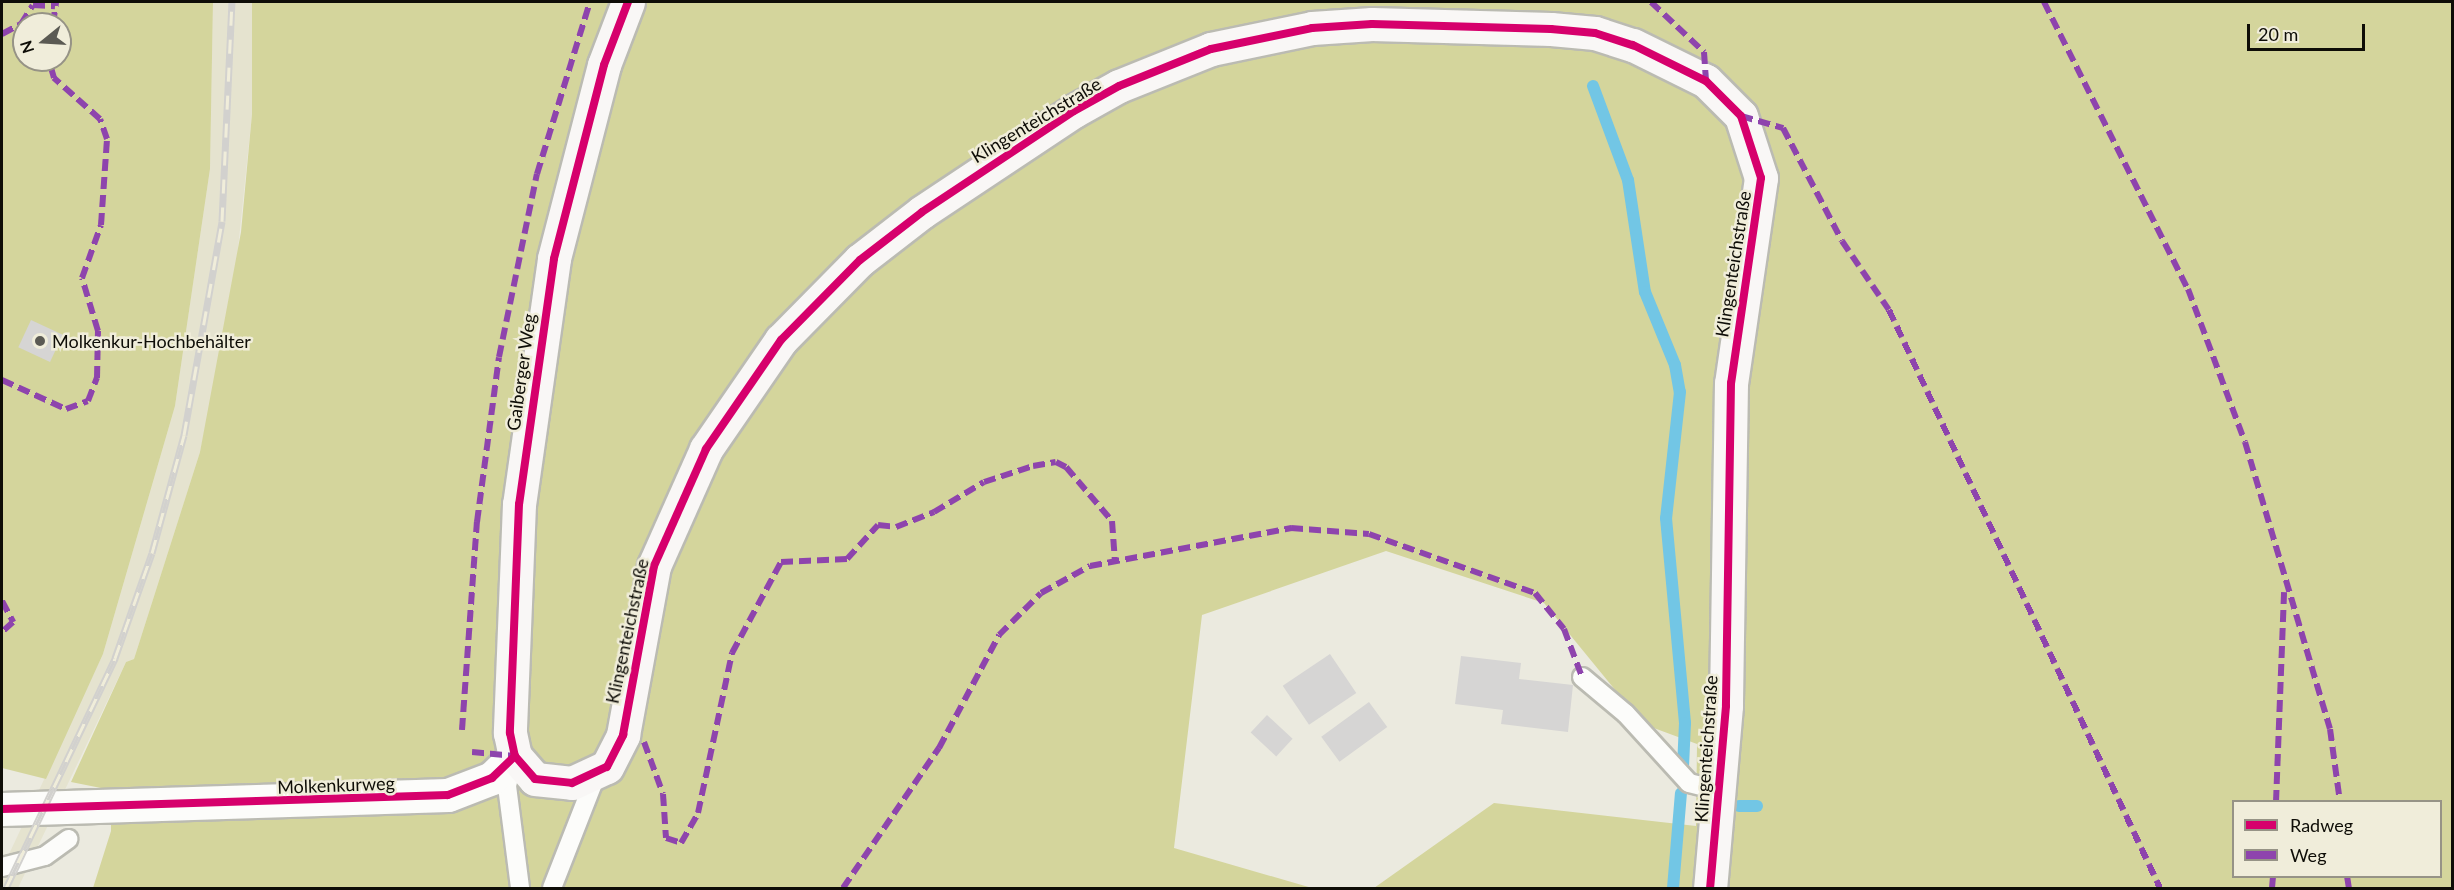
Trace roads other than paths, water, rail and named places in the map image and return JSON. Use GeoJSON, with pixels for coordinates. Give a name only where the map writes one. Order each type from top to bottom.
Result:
{"type":"FeatureCollection","features":[{"type":"Feature","properties":{"kind":"street","name":"Gaiberger Weg"},"geometry":{"type":"LineString","coordinates":[[515,756],[508,703],[511,604],[537,348],[575,170],[628,2]]}},
{"type":"Feature","properties":{"kind":"street","name":"Klingenteichstraße"},"geometry":{"type":"LineString","coordinates":[[596,776],[617,752],[654,566],[706,449],[781,340],[860,260],[1006,154],[1119,86],[1211,49],[1312,28],[1441,23],[1595,33],[1634,45],[1706,81],[1741,117],[1750,136],[1761,178],[1760,205],[1731,384],[1720,791],[1710,888]]}},
{"type":"Feature","properties":{"kind":"street"},"geometry":{"type":"LineString","coordinates":[[515,756],[535,778],[552,784],[596,776]]}},
{"type":"Feature","properties":{"kind":"street","name":"Molkenkurweg"},"geometry":{"type":"LineString","coordinates":[[2,809],[448,795],[492,778],[515,756]]}},
{"type":"Feature","properties":{"kind":"lane"},"geometry":{"type":"LineString","coordinates":[[1582,677],[1626,714],[1689,783],[1720,791]]}},
{"type":"Feature","properties":{"kind":"lane"},"geometry":{"type":"LineString","coordinates":[[515,756],[507,786],[520,888]]}},
{"type":"Feature","properties":{"kind":"lane"},"geometry":{"type":"LineString","coordinates":[[552,888],[596,776]]}},
{"type":"Feature","properties":{"kind":"lane"},"geometry":{"type":"LineString","coordinates":[[2,867],[45,856],[68,839]]}},
{"type":"Feature","properties":{"kind":"waterway"},"geometry":{"type":"LineString","coordinates":[[1593,86],[1628,180],[1645,292],[1675,365],[1680,392],[1666,518],[1685,723],[1683,767]]}},
{"type":"Feature","properties":{"kind":"waterway"},"geometry":{"type":"LineString","coordinates":[[1673,888],[1681,793]]}},
{"type":"Feature","properties":{"kind":"waterway"},"geometry":{"type":"LineString","coordinates":[[1739,806],[1757,806]]}},
{"type":"Feature","properties":{"kind":"railway"},"geometry":{"type":"LineString","coordinates":[[6,888],[115,658],[152,553],[184,435],[222,221],[232,2]]}},
{"type":"Feature","properties":{"kind":"place","name":"Molkenkur-Hochbehälter"},"geometry":{"type":"Point","coordinates":[40,341]}}]}
